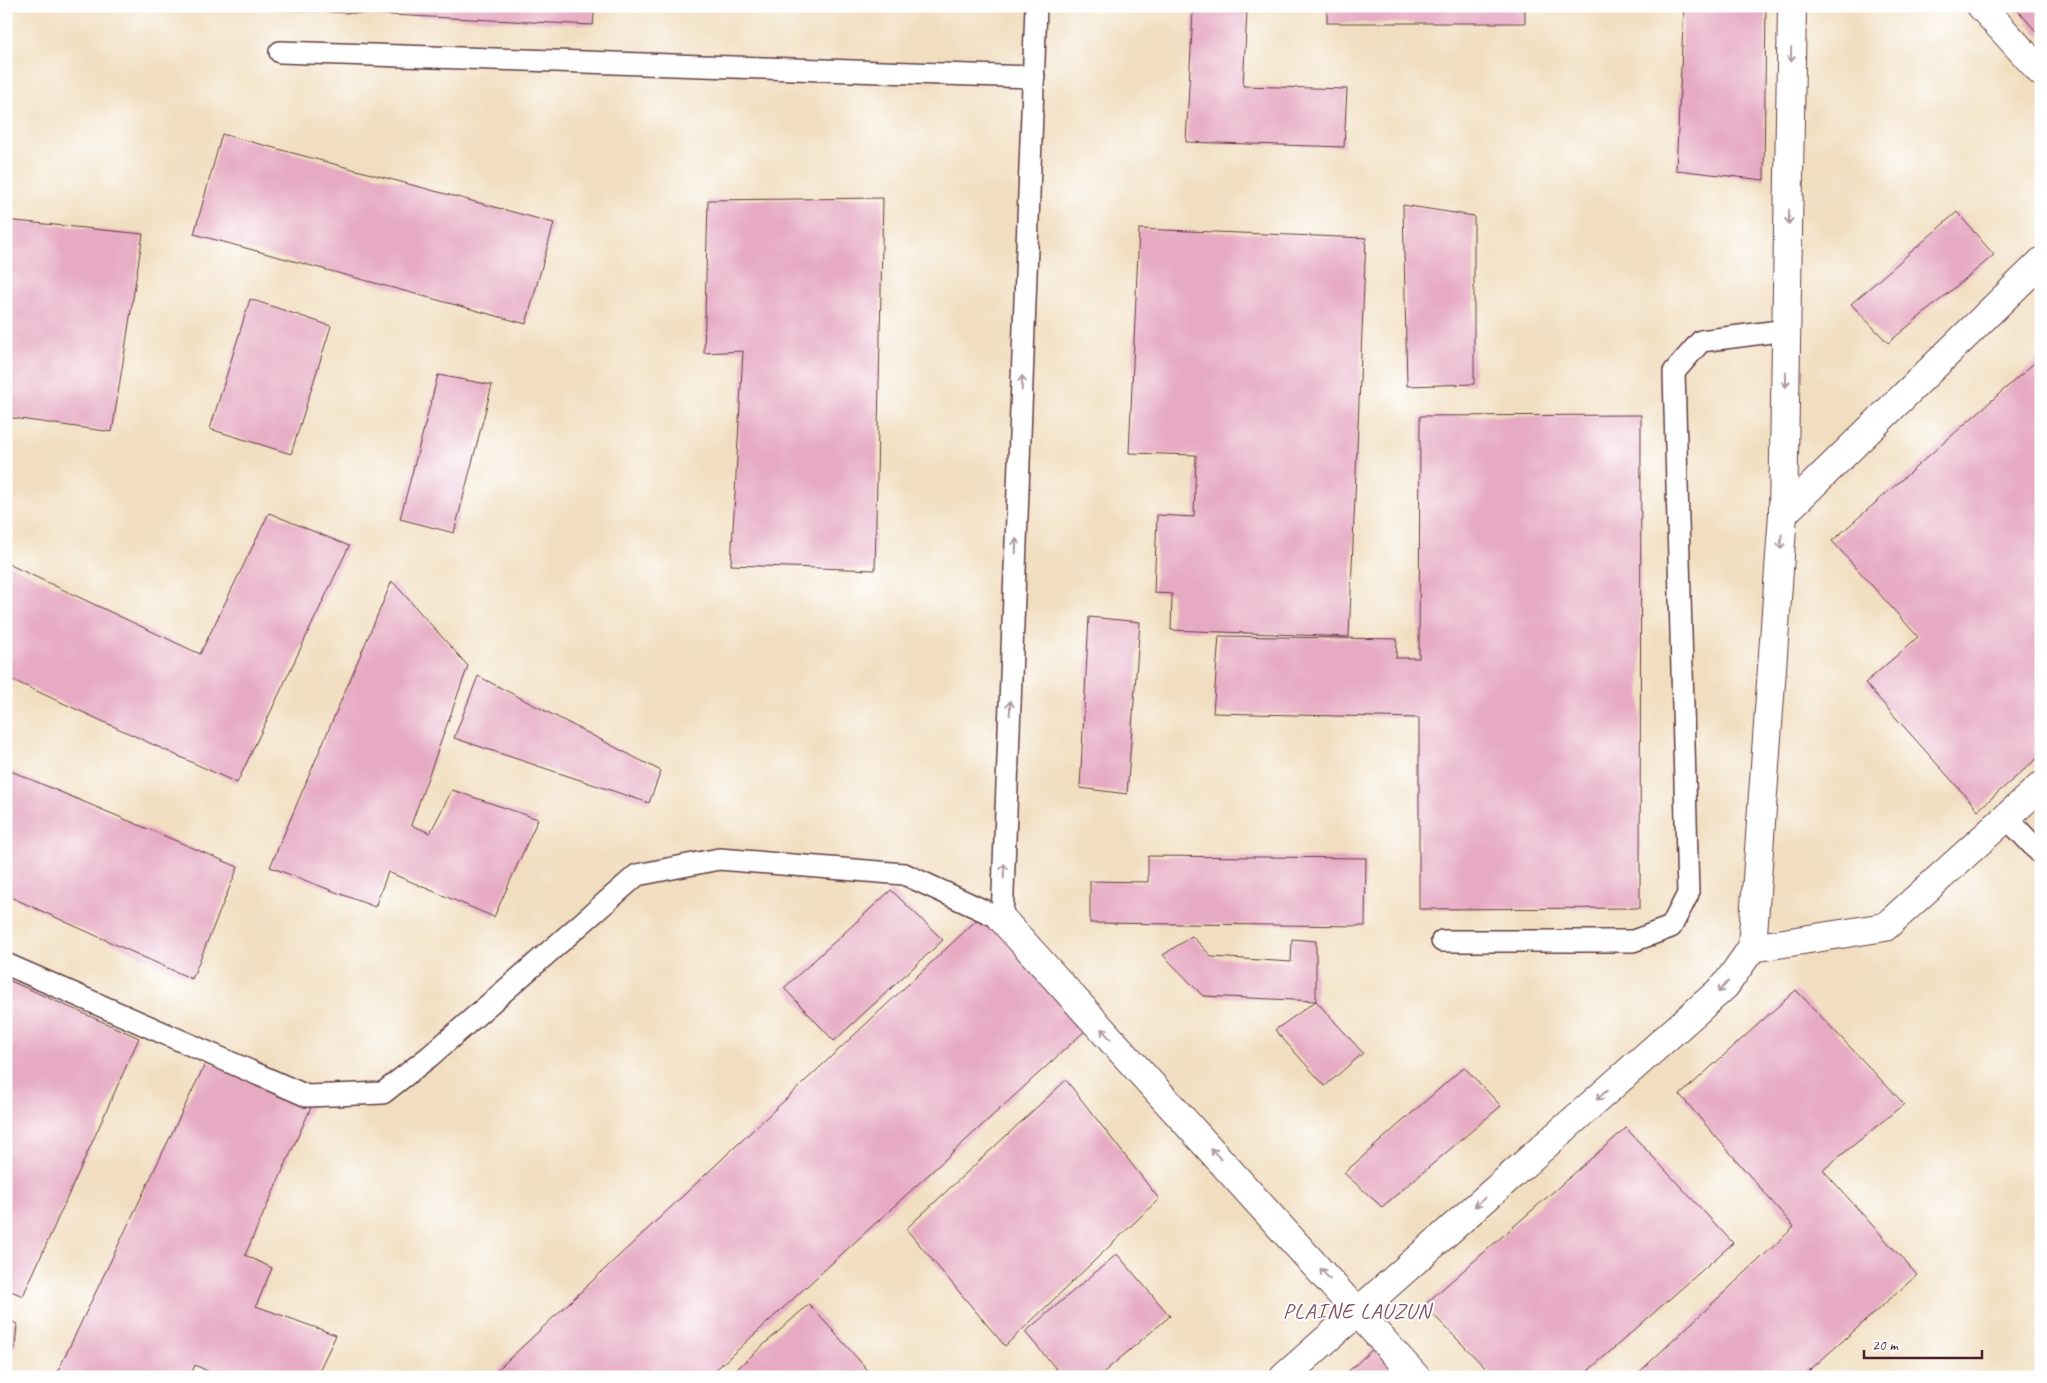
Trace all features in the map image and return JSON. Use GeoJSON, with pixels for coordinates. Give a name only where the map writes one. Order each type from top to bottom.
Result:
{"type":"FeatureCollection","features":[{"type":"Feature","properties":{"kind":"street"},"geometry":{"type":"LineString","coordinates":[[1284,1377],[1725,986],[1752,948],[1783,514],[1792,6]]}},
{"type":"Feature","properties":{"kind":"street"},"geometry":{"type":"LineString","coordinates":[[1981,6],[2041,72]]}},
{"type":"Feature","properties":{"kind":"street"},"geometry":{"type":"LineString","coordinates":[[1783,514],[2041,262]]}},
{"type":"Feature","properties":{"kind":"street"},"geometry":{"type":"LineString","coordinates":[[1752,948],[1885,927],[2041,786]]}},
{"type":"Feature","properties":{"kind":"street"},"geometry":{"type":"LineString","coordinates":[[1002,919],[1358,1310],[1416,1377]]}},
{"type":"Feature","properties":{"kind":"lane"},"geometry":{"type":"LineString","coordinates":[[6,964],[307,1096],[383,1093],[430,1056],[637,875],[719,859],[904,874],[1002,919],[1036,6]]}},
{"type":"Feature","properties":{"kind":"lane"},"geometry":{"type":"LineString","coordinates":[[280,52],[1034,78]]}},
{"type":"Feature","properties":{"kind":"lane"},"geometry":{"type":"LineString","coordinates":[[1442,941],[1632,941],[1671,927],[1688,894],[1674,372],[1701,341],[1786,330]]}},
{"type":"Feature","properties":{"kind":"lane"},"geometry":{"type":"LineString","coordinates":[[2006,817],[2041,854]]}},
{"type":"Feature","properties":{"kind":"building"},"geometry":{"type":"Polygon","coordinates":[[[248,6],[595,6],[593,25],[248,8],[248,6]]]}},
{"type":"Feature","properties":{"kind":"building"},"geometry":{"type":"Polygon","coordinates":[[[1327,6],[1525,6],[1525,23],[1327,23],[1327,6]]]}},
{"type":"Feature","properties":{"kind":"building"},"geometry":{"type":"Polygon","coordinates":[[[1684,6],[1766,6],[1764,180],[1676,170],[1684,6]]]}},
{"type":"Feature","properties":{"kind":"building"},"geometry":{"type":"Polygon","coordinates":[[[2014,6],[2041,6],[2041,37],[2014,6]]]}},
{"type":"Feature","properties":{"kind":"building"},"geometry":{"type":"Polygon","coordinates":[[[1193,11],[1247,12],[1243,86],[1347,89],[1344,147],[1186,142],[1193,11]]]}},
{"type":"Feature","properties":{"kind":"building"},"geometry":{"type":"Polygon","coordinates":[[[222,134],[554,223],[526,324],[194,234],[222,134]]]}},
{"type":"Feature","properties":{"kind":"building"},"geometry":{"type":"Polygon","coordinates":[[[883,198],[875,570],[731,565],[743,351],[704,353],[708,200],[883,198]]]}},
{"type":"Feature","properties":{"kind":"building"},"geometry":{"type":"Polygon","coordinates":[[[1403,205],[1474,216],[1474,384],[1407,386],[1403,205]]]}},
{"type":"Feature","properties":{"kind":"building"},"geometry":{"type":"Polygon","coordinates":[[[1957,212],[1994,255],[1888,343],[1851,304],[1957,212]]]}},
{"type":"Feature","properties":{"kind":"building"},"geometry":{"type":"Polygon","coordinates":[[[6,220],[143,234],[112,432],[6,417],[6,220]]]}},
{"type":"Feature","properties":{"kind":"building"},"geometry":{"type":"Polygon","coordinates":[[[1139,229],[1366,238],[1349,637],[1171,630],[1172,594],[1154,593],[1157,515],[1194,517],[1196,455],[1129,453],[1139,229]]]}},
{"type":"Feature","properties":{"kind":"building"},"geometry":{"type":"Polygon","coordinates":[[[250,299],[331,326],[291,454],[210,429],[250,299]]]}},
{"type":"Feature","properties":{"kind":"building"},"geometry":{"type":"Polygon","coordinates":[[[2041,357],[2041,755],[1978,810],[1865,683],[1918,637],[1832,541],[2041,357]]]}},
{"type":"Feature","properties":{"kind":"building"},"geometry":{"type":"Polygon","coordinates":[[[438,375],[492,385],[454,533],[400,519],[438,375]]]}},
{"type":"Feature","properties":{"kind":"building"},"geometry":{"type":"Polygon","coordinates":[[[1641,415],[1640,908],[1419,909],[1419,718],[1213,713],[1219,636],[1397,639],[1396,658],[1419,658],[1420,416],[1641,415]]]}},
{"type":"Feature","properties":{"kind":"building"},"geometry":{"type":"Polygon","coordinates":[[[269,513],[349,546],[237,783],[6,677],[6,563],[200,654],[269,513]]]}},
{"type":"Feature","properties":{"kind":"building"},"geometry":{"type":"Polygon","coordinates":[[[392,581],[468,666],[411,825],[430,833],[452,790],[538,819],[494,917],[388,872],[375,907],[270,867],[392,581]]]}},
{"type":"Feature","properties":{"kind":"building"},"geometry":{"type":"Polygon","coordinates":[[[1089,617],[1140,622],[1127,794],[1080,788],[1089,617]]]}},
{"type":"Feature","properties":{"kind":"building"},"geometry":{"type":"Polygon","coordinates":[[[478,676],[661,771],[649,803],[454,738],[478,676]]]}},
{"type":"Feature","properties":{"kind":"building"},"geometry":{"type":"Polygon","coordinates":[[[6,769],[238,867],[192,979],[6,895],[6,769]]]}},
{"type":"Feature","properties":{"kind":"building"},"geometry":{"type":"Polygon","coordinates":[[[1148,856],[1366,858],[1365,926],[1090,923],[1090,881],[1148,882],[1148,856]]]}},
{"type":"Feature","properties":{"kind":"building"},"geometry":{"type":"Polygon","coordinates":[[[891,890],[943,940],[834,1041],[784,988],[891,890]]]}},
{"type":"Feature","properties":{"kind":"building"},"geometry":{"type":"Polygon","coordinates":[[[982,915],[1087,1029],[708,1377],[490,1377],[982,915]]]}},
{"type":"Feature","properties":{"kind":"building"},"geometry":{"type":"Polygon","coordinates":[[[1192,936],[1212,957],[1291,962],[1292,939],[1316,941],[1316,1001],[1203,996],[1163,955],[1192,936]]]}},
{"type":"Feature","properties":{"kind":"building"},"geometry":{"type":"Polygon","coordinates":[[[6,979],[139,1038],[23,1296],[6,1289],[6,979]]]}},
{"type":"Feature","properties":{"kind":"building"},"geometry":{"type":"Polygon","coordinates":[[[1796,990],[1904,1104],[1823,1170],[1917,1275],[1802,1377],[1634,1377],[1794,1227],[1680,1095],[1796,990]]]}},
{"type":"Feature","properties":{"kind":"building"},"geometry":{"type":"Polygon","coordinates":[[[1316,1001],[1363,1053],[1325,1086],[1275,1030],[1316,1001]]]}},
{"type":"Feature","properties":{"kind":"building"},"geometry":{"type":"Polygon","coordinates":[[[207,1060],[312,1105],[245,1255],[272,1268],[256,1306],[336,1335],[316,1377],[220,1377],[195,1365],[190,1377],[55,1377],[207,1060]]]}},
{"type":"Feature","properties":{"kind":"building"},"geometry":{"type":"Polygon","coordinates":[[[1464,1067],[1501,1106],[1382,1207],[1344,1173],[1464,1067]]]}},
{"type":"Feature","properties":{"kind":"building"},"geometry":{"type":"Polygon","coordinates":[[[1066,1080],[1159,1199],[1005,1346],[906,1229],[1066,1080]]]}},
{"type":"Feature","properties":{"kind":"building"},"geometry":{"type":"Polygon","coordinates":[[[1626,1128],[1733,1243],[1581,1377],[1494,1377],[1424,1305],[1626,1128]]]}},
{"type":"Feature","properties":{"kind":"building"},"geometry":{"type":"Polygon","coordinates":[[[1117,1254],[1170,1316],[1098,1377],[1063,1377],[1025,1332],[1117,1254]]]}},
{"type":"Feature","properties":{"kind":"building"},"geometry":{"type":"Polygon","coordinates":[[[809,1304],[874,1377],[728,1377],[809,1304]]]}},
{"type":"Feature","properties":{"kind":"building"},"geometry":{"type":"Polygon","coordinates":[[[6,1319],[17,1324],[15,1347],[6,1358],[6,1319]]]}},
{"type":"Feature","properties":{"kind":"building"},"geometry":{"type":"Polygon","coordinates":[[[1383,1340],[1416,1377],[1342,1377],[1383,1340]]]}},
{"type":"Feature","properties":{"kind":"district","name":"PLAINE LAUZUN"},"geometry":{"type":"Point","coordinates":[1357,1311]}}]}
